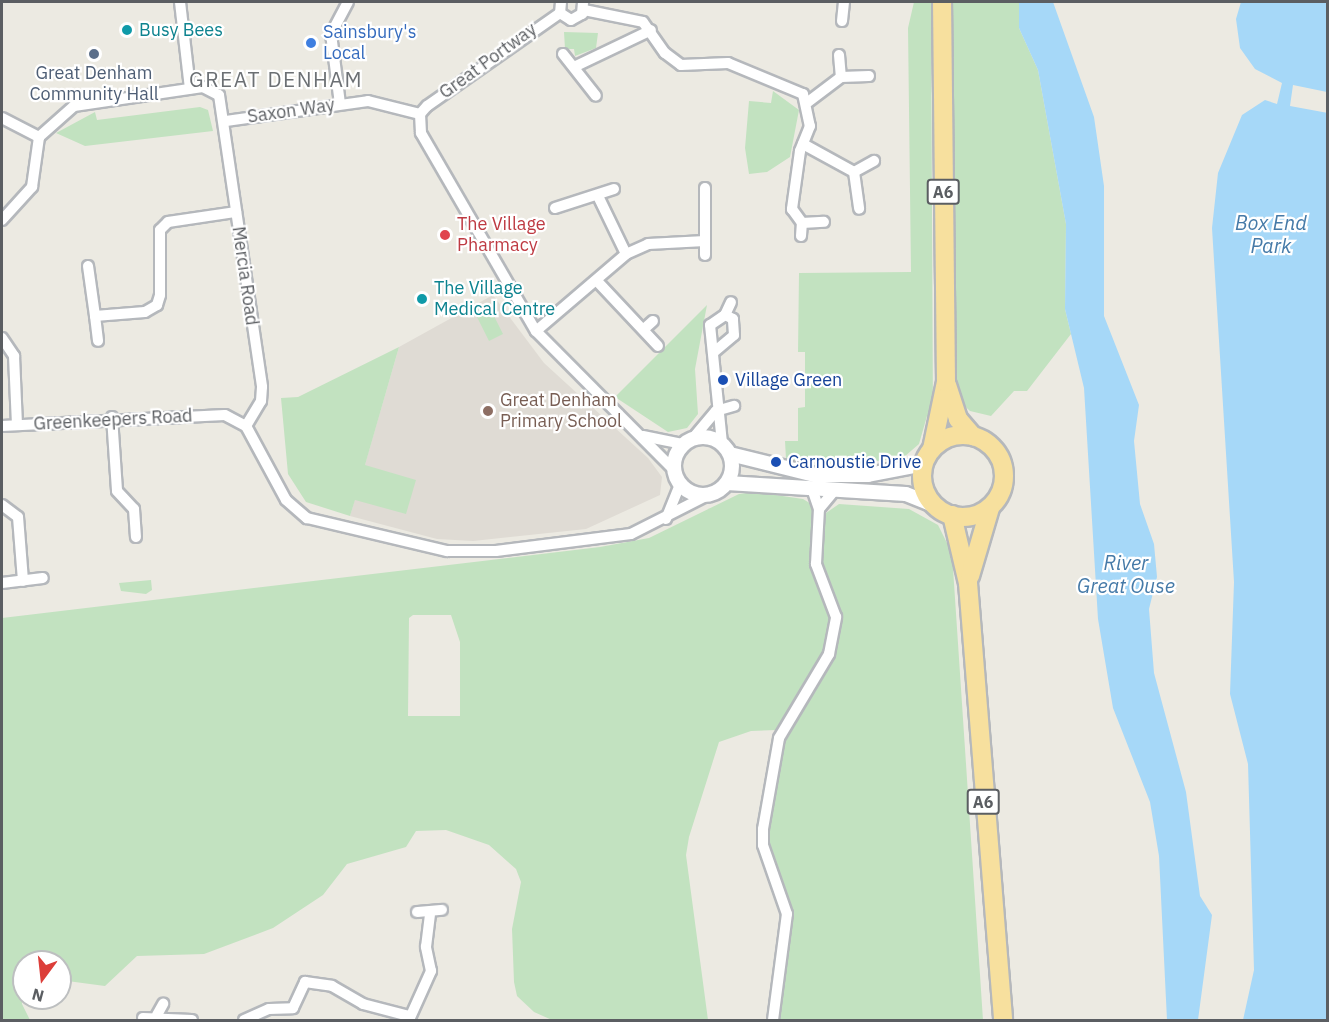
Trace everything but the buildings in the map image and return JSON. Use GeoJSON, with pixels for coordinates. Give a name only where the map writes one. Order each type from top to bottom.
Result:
{"type":"FeatureCollection","features":[{"type":"Feature","properties":{"kind":"highway","name":"A6"},"geometry":{"type":"LineString","coordinates":[[928,456],[946,382],[942,2]]}},
{"type":"Feature","properties":{"kind":"highway","name":"A6"},"geometry":{"type":"LineString","coordinates":[[946,382],[958,419],[973,436]]}},
{"type":"Feature","properties":{"kind":"highway"},"geometry":{"type":"LineString","coordinates":[[973,436],[995,449],[1005,473],[990,508],[971,516],[952,515],[935,506],[923,486],[928,456],[944,440],[973,436]]}},
{"type":"Feature","properties":{"kind":"highway","name":"A6"},"geometry":{"type":"LineString","coordinates":[[968,583],[990,508]]}},
{"type":"Feature","properties":{"kind":"highway","name":"A6"},"geometry":{"type":"LineString","coordinates":[[952,515],[968,583],[1003,1020]]}},
{"type":"Feature","properties":{"kind":"street"},"geometry":{"type":"LineString","coordinates":[[180,2],[190,88]]}},
{"type":"Feature","properties":{"kind":"street"},"geometry":{"type":"LineString","coordinates":[[340,104],[331,34],[348,2]]}},
{"type":"Feature","properties":{"kind":"street"},"geometry":{"type":"LineString","coordinates":[[842,21],[844,2]]}},
{"type":"Feature","properties":{"kind":"street"},"geometry":{"type":"LineString","coordinates":[[560,7],[575,19],[584,6],[605,18],[634,18],[651,30],[665,53],[681,65],[728,63],[794,88],[808,102],[810,126],[803,144],[792,209],[802,223],[801,236]]}},
{"type":"Feature","properties":{"kind":"street","name":"Great Portway"},"geometry":{"type":"LineString","coordinates":[[420,114],[449,87],[560,7]]}},
{"type":"Feature","properties":{"kind":"street"},"geometry":{"type":"LineString","coordinates":[[576,66],[651,30]]}},
{"type":"Feature","properties":{"kind":"street"},"geometry":{"type":"LineString","coordinates":[[563,54],[576,66],[584,86],[596,96]]}},
{"type":"Feature","properties":{"kind":"street"},"geometry":{"type":"LineString","coordinates":[[839,56],[841,77]]}},
{"type":"Feature","properties":{"kind":"street"},"geometry":{"type":"LineString","coordinates":[[808,102],[841,77],[869,76]]}},
{"type":"Feature","properties":{"kind":"street","name":"Saxon Way"},"geometry":{"type":"LineString","coordinates":[[39,136],[57,117],[92,100],[204,87],[219,95],[226,121],[340,104],[383,101],[420,114]]}},
{"type":"Feature","properties":{"kind":"street"},"geometry":{"type":"LineString","coordinates":[[420,114],[421,133],[536,331],[674,469],[680,484],[666,519]]}},
{"type":"Feature","properties":{"kind":"street"},"geometry":{"type":"LineString","coordinates":[[2,118],[39,136],[32,187],[2,220]]}},
{"type":"Feature","properties":{"kind":"street","name":"Mercia Road"},"geometry":{"type":"LineString","coordinates":[[226,121],[236,212],[262,387],[261,401],[246,426]]}},
{"type":"Feature","properties":{"kind":"street"},"geometry":{"type":"LineString","coordinates":[[803,144],[854,172]]}},
{"type":"Feature","properties":{"kind":"street"},"geometry":{"type":"LineString","coordinates":[[854,172],[874,161]]}},
{"type":"Feature","properties":{"kind":"street"},"geometry":{"type":"LineString","coordinates":[[854,172],[859,209]]}},
{"type":"Feature","properties":{"kind":"street"},"geometry":{"type":"LineString","coordinates":[[705,188],[705,255]]}},
{"type":"Feature","properties":{"kind":"street"},"geometry":{"type":"LineString","coordinates":[[555,208],[614,189]]}},
{"type":"Feature","properties":{"kind":"street"},"geometry":{"type":"LineString","coordinates":[[598,196],[626,254]]}},
{"type":"Feature","properties":{"kind":"street"},"geometry":{"type":"LineString","coordinates":[[95,316],[145,312],[157,305],[160,230],[168,222],[236,212]]}},
{"type":"Feature","properties":{"kind":"street"},"geometry":{"type":"LineString","coordinates":[[802,223],[824,222]]}},
{"type":"Feature","properties":{"kind":"street"},"geometry":{"type":"LineString","coordinates":[[536,331],[626,254],[657,243],[705,241]]}},
{"type":"Feature","properties":{"kind":"street"},"geometry":{"type":"LineString","coordinates":[[88,266],[98,341]]}},
{"type":"Feature","properties":{"kind":"street"},"geometry":{"type":"LineString","coordinates":[[597,281],[658,346]]}},
{"type":"Feature","properties":{"kind":"street"},"geometry":{"type":"LineString","coordinates":[[727,483],[726,449],[716,411],[714,352],[710,325],[725,315],[731,303]]}},
{"type":"Feature","properties":{"kind":"street"},"geometry":{"type":"LineString","coordinates":[[714,352],[734,335],[733,319],[725,315]]}},
{"type":"Feature","properties":{"kind":"street"},"geometry":{"type":"LineString","coordinates":[[644,329],[653,321]]}},
{"type":"Feature","properties":{"kind":"street"},"geometry":{"type":"LineString","coordinates":[[2,338],[14,356],[16,425]]}},
{"type":"Feature","properties":{"kind":"street"},"geometry":{"type":"LineString","coordinates":[[674,469],[689,441],[716,411],[734,406]]}},
{"type":"Feature","properties":{"kind":"street","name":"Greenkeepers Road"},"geometry":{"type":"LineString","coordinates":[[2,426],[112,417],[225,416],[246,426]]}},
{"type":"Feature","properties":{"kind":"street"},"geometry":{"type":"LineString","coordinates":[[112,417],[117,490],[134,509],[136,537]]}},
{"type":"Feature","properties":{"kind":"street"},"geometry":{"type":"LineString","coordinates":[[246,426],[295,510],[323,523],[406,544],[496,551],[631,534],[666,519],[727,483],[758,481],[834,491],[906,494],[935,506]]}},
{"type":"Feature","properties":{"kind":"street"},"geometry":{"type":"LineString","coordinates":[[643,436],[689,441],[726,449],[815,475],[868,475],[928,456]]}},
{"type":"Feature","properties":{"kind":"street"},"geometry":{"type":"LineString","coordinates":[[680,484],[708,495]]}},
{"type":"Feature","properties":{"kind":"street"},"geometry":{"type":"LineString","coordinates":[[773,1020],[787,914],[763,845],[764,830],[779,738],[834,637],[836,617],[816,564],[819,509],[812,489]]}},
{"type":"Feature","properties":{"kind":"street"},"geometry":{"type":"LineString","coordinates":[[819,509],[834,491]]}},
{"type":"Feature","properties":{"kind":"street"},"geometry":{"type":"LineString","coordinates":[[2,505],[18,517],[22,581]]}},
{"type":"Feature","properties":{"kind":"street"},"geometry":{"type":"LineString","coordinates":[[2,583],[43,578]]}},
{"type":"Feature","properties":{"kind":"street"},"geometry":{"type":"LineString","coordinates":[[417,912],[429,915],[442,910]]}},
{"type":"Feature","properties":{"kind":"street"},"geometry":{"type":"LineString","coordinates":[[244,1020],[269,1009],[293,1008],[305,982],[332,986],[363,1004],[409,1018],[431,971],[426,947],[429,915]]}},
{"type":"Feature","properties":{"kind":"street"},"geometry":{"type":"LineString","coordinates":[[157,1015],[163,1004]]}},
{"type":"Feature","properties":{"kind":"street"},"geometry":{"type":"LineString","coordinates":[[143,1018],[157,1015],[192,1020]]}},
{"type":"Feature","properties":{"kind":"shaded area","name":"Great Denham Primary School"},"geometry":{"type":"Polygon","coordinates":[[[493,295],[544,363],[648,458],[662,477],[660,495],[586,529],[473,541],[437,539],[350,516],[399,347],[493,295]]]}},
{"type":"Feature","properties":{"kind":"green space"},"geometry":{"type":"Polygon","coordinates":[[[914,2],[931,2],[933,416],[927,416],[919,444],[904,457],[857,464],[786,459],[785,441],[798,441],[798,408],[805,407],[805,352],[798,352],[799,273],[911,272],[908,28],[914,2]]]}},
{"type":"Feature","properties":{"kind":"green space"},"geometry":{"type":"Polygon","coordinates":[[[948,2],[1019,2],[1019,28],[1038,70],[1066,224],[1065,309],[1071,334],[1027,391],[1014,391],[991,416],[970,411],[955,397],[948,2]]]}},
{"type":"Feature","properties":{"kind":"green space"},"geometry":{"type":"Polygon","coordinates":[[[564,32],[598,33],[596,48],[575,56],[574,49],[565,49],[564,32]]]}},
{"type":"Feature","properties":{"kind":"green space"},"geometry":{"type":"Polygon","coordinates":[[[773,91],[799,110],[790,157],[767,172],[749,174],[745,148],[749,101],[771,103],[773,91]]]}},
{"type":"Feature","properties":{"kind":"green space"},"geometry":{"type":"Polygon","coordinates":[[[200,107],[208,110],[213,131],[85,146],[56,133],[95,112],[97,120],[200,107]]]}},
{"type":"Feature","properties":{"kind":"green space"},"geometry":{"type":"Polygon","coordinates":[[[707,305],[695,369],[698,414],[687,428],[668,432],[615,397],[707,305]]]}},
{"type":"Feature","properties":{"kind":"green space"},"geometry":{"type":"Polygon","coordinates":[[[489,306],[503,334],[489,341],[475,313],[489,306]]]}},
{"type":"Feature","properties":{"kind":"green space"},"geometry":{"type":"Polygon","coordinates":[[[399,347],[365,465],[416,480],[406,514],[355,500],[350,516],[306,502],[288,474],[281,398],[298,397],[399,347]]]}},
{"type":"Feature","properties":{"kind":"green space"},"geometry":{"type":"Polygon","coordinates":[[[755,492],[803,499],[826,513],[839,504],[909,509],[938,525],[952,553],[983,1020],[768,1020],[782,922],[776,883],[761,853],[777,730],[751,731],[719,742],[689,837],[686,855],[708,1020],[552,1020],[534,1012],[517,996],[514,982],[512,929],[521,882],[516,869],[489,845],[446,830],[416,831],[406,847],[347,864],[323,895],[273,928],[204,954],[137,956],[105,986],[72,982],[72,950],[12,950],[12,1010],[25,1010],[30,1020],[2,1020],[2,618],[600,547],[649,538],[739,494],[755,492]],[[413,615],[409,618],[408,716],[460,716],[460,642],[451,615],[413,615]]]}},
{"type":"Feature","properties":{"kind":"green space"},"geometry":{"type":"Polygon","coordinates":[[[151,580],[152,590],[146,594],[121,591],[119,583],[151,580]]]}},
{"type":"Feature","properties":{"kind":"water","name":"River Great Ouse"},"geometry":{"type":"Polygon","coordinates":[[[1019,2],[1053,2],[1094,117],[1104,186],[1104,316],[1139,405],[1134,441],[1140,504],[1154,544],[1157,577],[1149,609],[1154,673],[1186,792],[1200,896],[1212,915],[1198,1020],[1167,1020],[1159,856],[1150,802],[1113,708],[1098,619],[1084,388],[1065,309],[1066,224],[1038,70],[1019,28],[1019,2]]]}},
{"type":"Feature","properties":{"kind":"water","name":"Box End Park"},"geometry":{"type":"Polygon","coordinates":[[[1241,2],[1327,2],[1327,92],[1293,85],[1290,106],[1328,113],[1327,1020],[1243,1020],[1254,970],[1248,764],[1230,694],[1234,582],[1212,228],[1218,173],[1242,115],[1265,100],[1277,104],[1282,83],[1255,69],[1240,48],[1236,19],[1241,2]]]}},
{"type":"Feature","properties":{"kind":"place","name":"Busy Bees"},"geometry":{"type":"Point","coordinates":[127,30]}},
{"type":"Feature","properties":{"kind":"place","name":"Sainsbury's Local"},"geometry":{"type":"Point","coordinates":[311,43]}},
{"type":"Feature","properties":{"kind":"place","name":"Great Denham Community Hall"},"geometry":{"type":"Point","coordinates":[94,54]}},
{"type":"Feature","properties":{"kind":"place","name":"The Village Pharmacy"},"geometry":{"type":"Point","coordinates":[445,235]}},
{"type":"Feature","properties":{"kind":"place","name":"The Village Medical Centre"},"geometry":{"type":"Point","coordinates":[422,299]}},
{"type":"Feature","properties":{"kind":"place","name":"Village Green"},"geometry":{"type":"Point","coordinates":[723,380]}},
{"type":"Feature","properties":{"kind":"place","name":"Great Denham Primary School"},"geometry":{"type":"Point","coordinates":[488,411]}},
{"type":"Feature","properties":{"kind":"place","name":"Carnoustie Drive"},"geometry":{"type":"Point","coordinates":[776,462]}},
{"type":"Feature","properties":{"kind":"district","name":"GREAT DENHAM"},"geometry":{"type":"Point","coordinates":[276,79]}}]}
